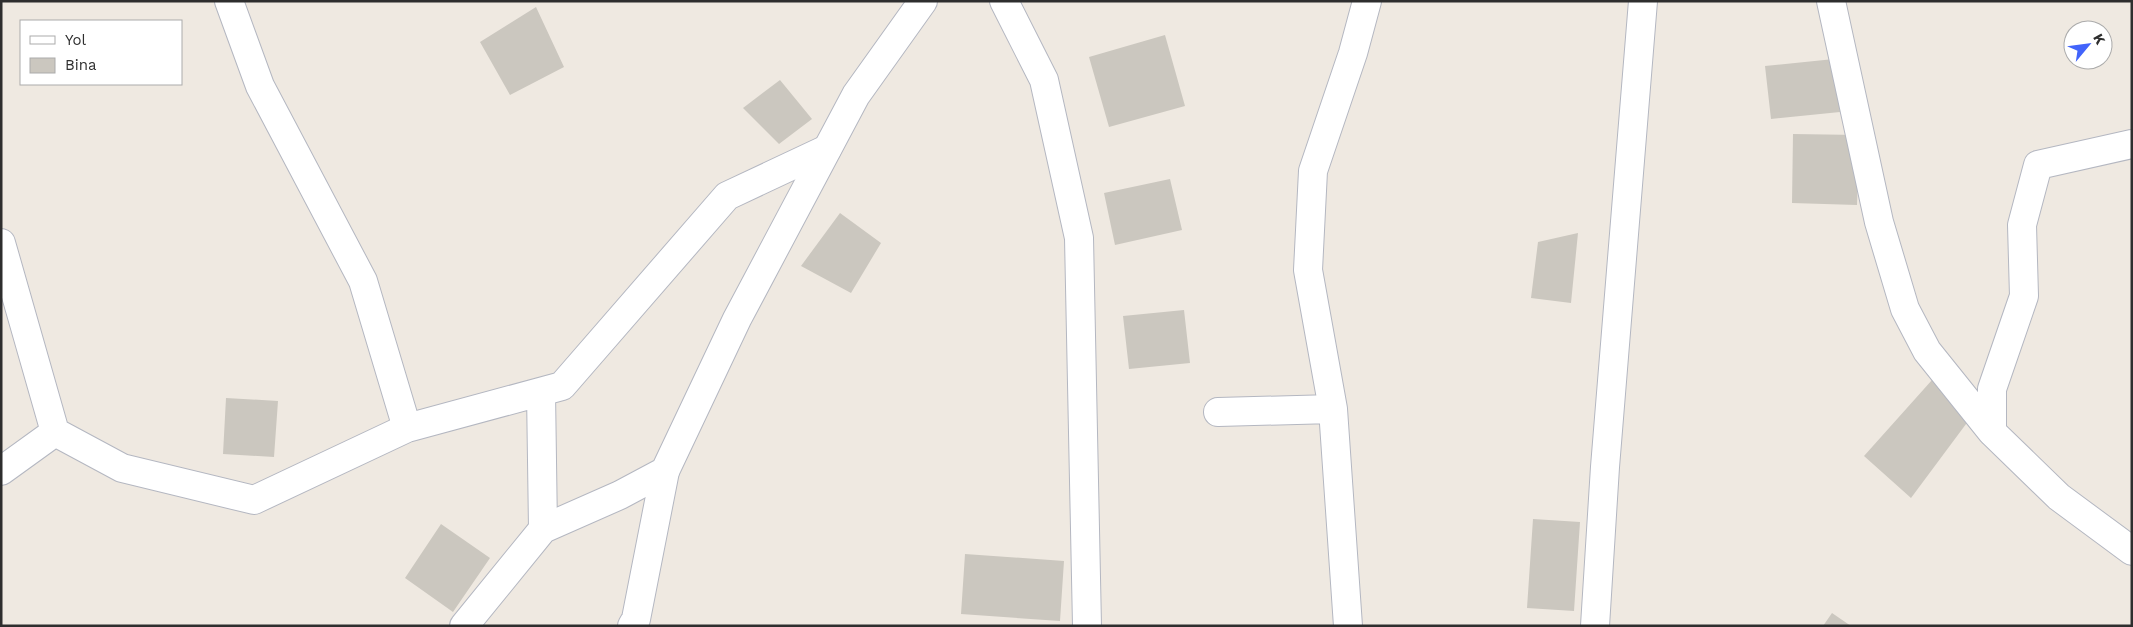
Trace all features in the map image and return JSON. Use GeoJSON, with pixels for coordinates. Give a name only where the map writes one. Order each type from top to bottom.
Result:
{"type":"FeatureCollection","features":[{"type":"Feature","properties":{"kind":"street"},"geometry":{"type":"LineString","coordinates":[[229,1],[260,86],[363,281],[407,428]]}},
{"type":"Feature","properties":{"kind":"street"},"geometry":{"type":"LineString","coordinates":[[632,626],[636,619],[665,472],[737,319],[856,95],[923,1]]}},
{"type":"Feature","properties":{"kind":"street"},"geometry":{"type":"LineString","coordinates":[[1004,1],[1044,80],[1080,238],[1087,626]]}},
{"type":"Feature","properties":{"kind":"street"},"geometry":{"type":"LineString","coordinates":[[1348,626],[1333,409],[1308,270],[1313,171],[1353,53],[1367,1]]}},
{"type":"Feature","properties":{"kind":"street"},"geometry":{"type":"LineString","coordinates":[[1595,626],[1605,467],[1643,1]]}},
{"type":"Feature","properties":{"kind":"street"},"geometry":{"type":"LineString","coordinates":[[1831,1],[1879,222],[1905,309],[1928,350],[1992,432],[2059,498],[2132,551]]}},
{"type":"Feature","properties":{"kind":"street"},"geometry":{"type":"LineString","coordinates":[[1992,432],[1992,389],[2024,296],[2022,225],[2038,165],[2132,144]]}},
{"type":"Feature","properties":{"kind":"street"},"geometry":{"type":"LineString","coordinates":[[1,243],[55,432],[122,468],[254,500],[407,428],[562,386],[727,196],[827,149]]}},
{"type":"Feature","properties":{"kind":"street"},"geometry":{"type":"LineString","coordinates":[[541,392],[543,529]]}},
{"type":"Feature","properties":{"kind":"street"},"geometry":{"type":"LineString","coordinates":[[1218,412],[1333,409]]}},
{"type":"Feature","properties":{"kind":"street"},"geometry":{"type":"LineString","coordinates":[[1,471],[55,432]]}},
{"type":"Feature","properties":{"kind":"street"},"geometry":{"type":"LineString","coordinates":[[464,626],[543,529],[620,495],[665,472]]}},
{"type":"Feature","properties":{"kind":"building"},"geometry":{"type":"Polygon","coordinates":[[[536,7],[564,67],[510,95],[480,42],[536,7]]]}},
{"type":"Feature","properties":{"kind":"building"},"geometry":{"type":"Polygon","coordinates":[[[1165,35],[1185,106],[1109,127],[1089,57],[1165,35]]]}},
{"type":"Feature","properties":{"kind":"building"},"geometry":{"type":"Polygon","coordinates":[[[1834,59],[1840,112],[1771,119],[1765,66],[1834,59]]]}},
{"type":"Feature","properties":{"kind":"building"},"geometry":{"type":"Polygon","coordinates":[[[780,80],[812,119],[779,144],[743,108],[780,80]]]}},
{"type":"Feature","properties":{"kind":"building"},"geometry":{"type":"Polygon","coordinates":[[[1793,134],[1859,135],[1857,205],[1792,203],[1793,134]]]}},
{"type":"Feature","properties":{"kind":"building"},"geometry":{"type":"Polygon","coordinates":[[[1170,179],[1182,230],[1115,245],[1104,193],[1170,179]]]}},
{"type":"Feature","properties":{"kind":"building"},"geometry":{"type":"Polygon","coordinates":[[[840,213],[881,243],[851,293],[801,266],[840,213]]]}},
{"type":"Feature","properties":{"kind":"building"},"geometry":{"type":"Polygon","coordinates":[[[1578,233],[1571,303],[1531,298],[1538,242],[1578,233]]]}},
{"type":"Feature","properties":{"kind":"building"},"geometry":{"type":"Polygon","coordinates":[[[1184,310],[1190,363],[1129,369],[1123,316],[1184,310]]]}},
{"type":"Feature","properties":{"kind":"building"},"geometry":{"type":"Polygon","coordinates":[[[1932,380],[1969,420],[1911,498],[1864,456],[1932,380]]]}},
{"type":"Feature","properties":{"kind":"building"},"geometry":{"type":"Polygon","coordinates":[[[226,398],[278,401],[274,457],[223,454],[226,398]]]}},
{"type":"Feature","properties":{"kind":"building"},"geometry":{"type":"Polygon","coordinates":[[[1533,519],[1580,522],[1574,611],[1527,608],[1533,519]]]}},
{"type":"Feature","properties":{"kind":"building"},"geometry":{"type":"Polygon","coordinates":[[[441,524],[490,558],[453,612],[405,578],[441,524]]]}},
{"type":"Feature","properties":{"kind":"building"},"geometry":{"type":"Polygon","coordinates":[[[965,554],[1064,561],[1060,621],[961,614],[965,554]]]}},
{"type":"Feature","properties":{"kind":"building"},"geometry":{"type":"Polygon","coordinates":[[[1832,613],[1851,626],[1823,626],[1832,613]]]}}]}
